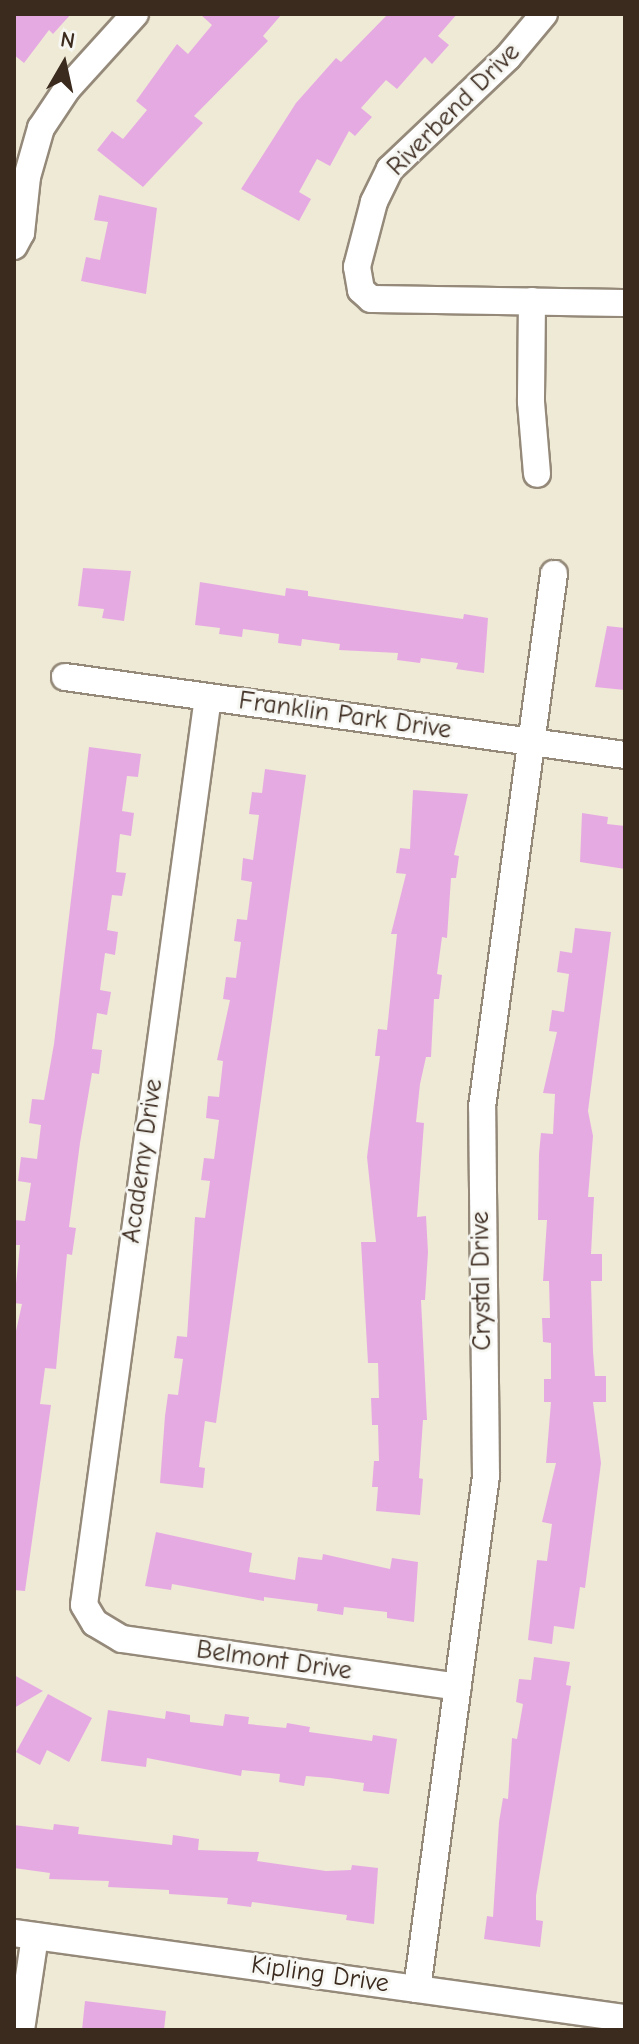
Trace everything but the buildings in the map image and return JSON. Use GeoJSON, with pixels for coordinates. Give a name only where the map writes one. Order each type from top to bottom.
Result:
{"type":"FeatureCollection","features":[{"type":"Feature","properties":{"kind":"street"},"geometry":{"type":"LineString","coordinates":[[14,246],[21,233],[27,177],[41,128],[67,89],[135,14]]}},
{"type":"Feature","properties":{"kind":"street","name":"Riverbend Drive"},"geometry":{"type":"LineString","coordinates":[[532,301],[371,299],[361,290],[357,267],[374,202],[390,169],[508,57],[544,14]]}},
{"type":"Feature","properties":{"kind":"street"},"geometry":{"type":"LineString","coordinates":[[537,474],[531,402],[532,301],[625,303]]}},
{"type":"Feature","properties":{"kind":"street","name":"Crystal Drive"},"geometry":{"type":"LineString","coordinates":[[417,1989],[486,1476],[482,1107],[554,574]]}},
{"type":"Feature","properties":{"kind":"street","name":"Franklin Park Drive"},"geometry":{"type":"LineString","coordinates":[[65,677],[625,755]]}},
{"type":"Feature","properties":{"kind":"street","name":"Academy Drive"},"geometry":{"type":"LineString","coordinates":[[95,1623],[84,1605],[85,1575],[208,697]]}},
{"type":"Feature","properties":{"kind":"street","name":"Belmont Drive"},"geometry":{"type":"LineString","coordinates":[[95,1623],[122,1639],[458,1687]]}},
{"type":"Feature","properties":{"kind":"street"},"geometry":{"type":"LineString","coordinates":[[21,2030],[24,1934]]}},
{"type":"Feature","properties":{"kind":"street","name":"Kipling Drive"},"geometry":{"type":"LineString","coordinates":[[24,1934],[625,2018]]}}]}
